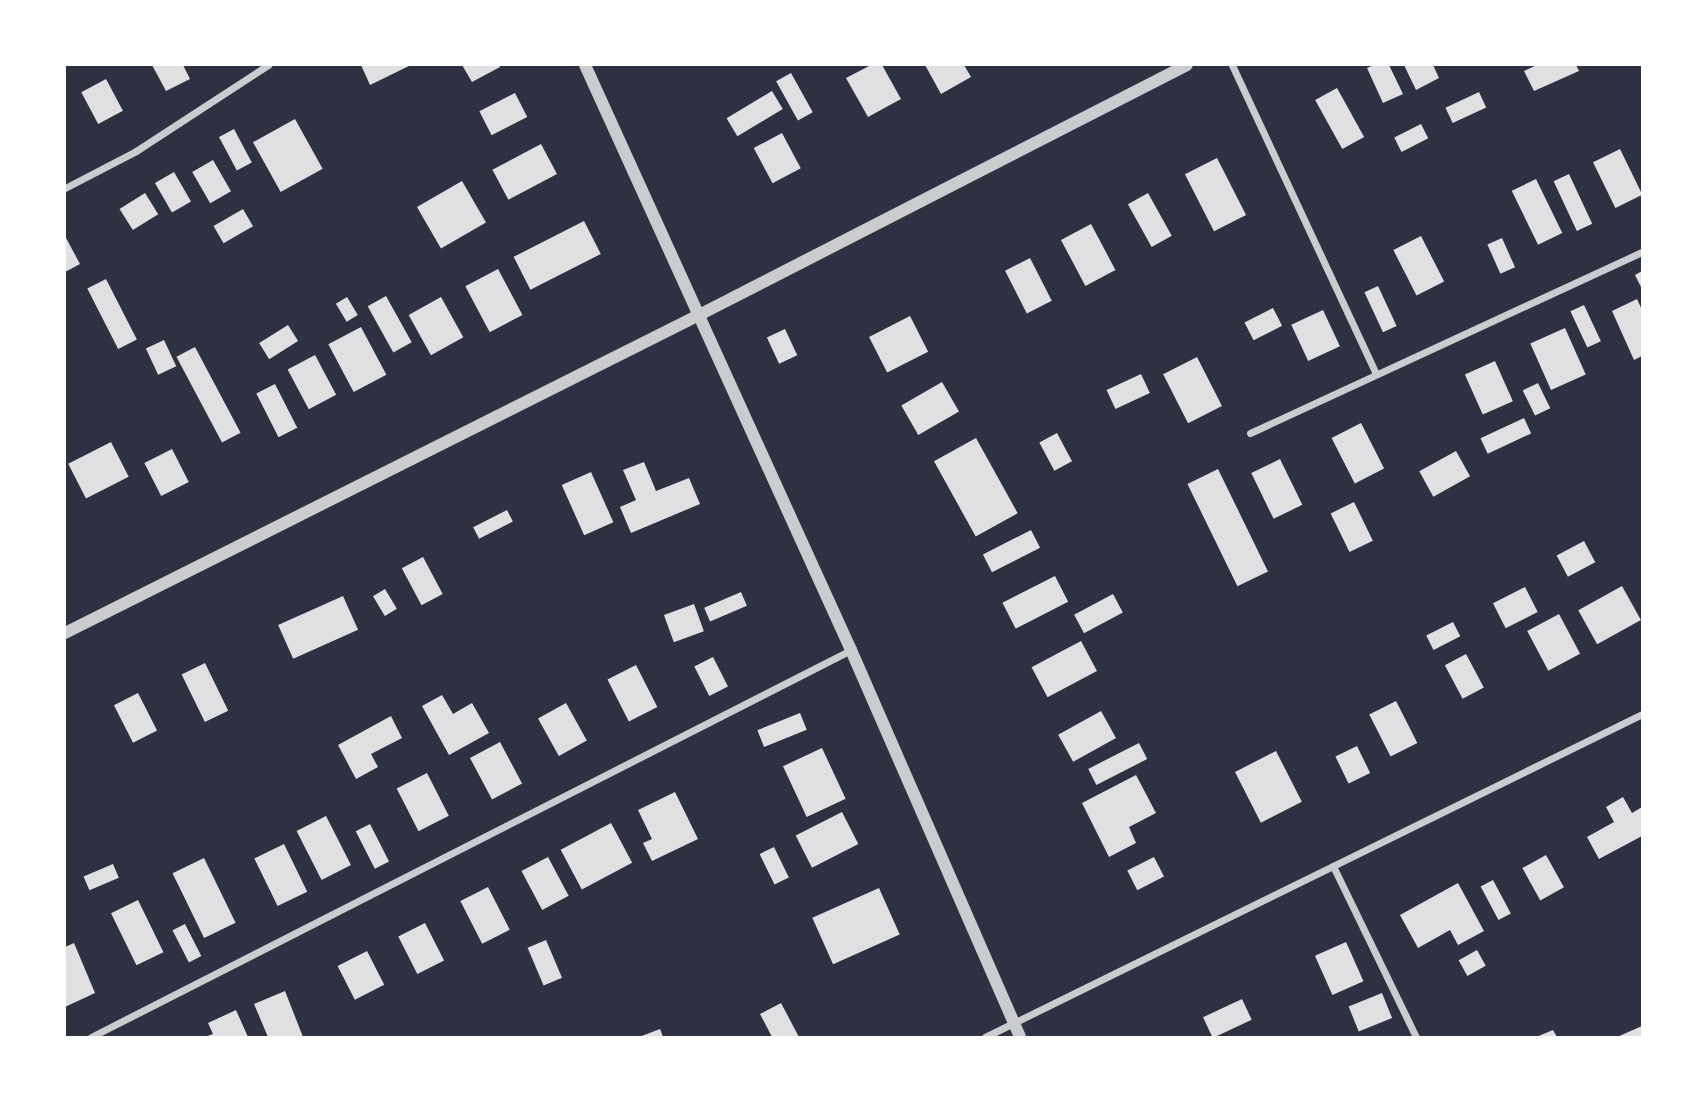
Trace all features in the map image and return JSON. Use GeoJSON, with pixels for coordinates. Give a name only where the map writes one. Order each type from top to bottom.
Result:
{"type":"FeatureCollection","features":[{"type":"Feature","properties":{"kind":"street"},"geometry":{"type":"LineString","coordinates":[[65,188],[136,151],[268,65]]}},
{"type":"Feature","properties":{"kind":"street"},"geometry":{"type":"LineString","coordinates":[[585,65],[851,650],[1020,1037]]}},
{"type":"Feature","properties":{"kind":"street"},"geometry":{"type":"LineString","coordinates":[[65,633],[699,315],[1187,65]]}},
{"type":"Feature","properties":{"kind":"street"},"geometry":{"type":"LineString","coordinates":[[1232,65],[1376,374]]}},
{"type":"Feature","properties":{"kind":"street"},"geometry":{"type":"LineString","coordinates":[[1250,433],[1642,252]]}},
{"type":"Feature","properties":{"kind":"street"},"geometry":{"type":"LineString","coordinates":[[91,1037],[851,650]]}},
{"type":"Feature","properties":{"kind":"street"},"geometry":{"type":"LineString","coordinates":[[985,1037],[1642,714]]}},
{"type":"Feature","properties":{"kind":"street"},"geometry":{"type":"LineString","coordinates":[[1333,866],[1416,1037]]}},
{"type":"Feature","properties":{"kind":"building"},"geometry":{"type":"Polygon","coordinates":[[[152,65],[183,65],[190,79],[166,91],[152,65]]]}},
{"type":"Feature","properties":{"kind":"building"},"geometry":{"type":"Polygon","coordinates":[[[361,65],[411,65],[370,85],[361,65]]]}},
{"type":"Feature","properties":{"kind":"building"},"geometry":{"type":"Polygon","coordinates":[[[462,65],[499,65],[500,67],[472,82],[462,65]]]}},
{"type":"Feature","properties":{"kind":"building"},"geometry":{"type":"Polygon","coordinates":[[[871,65],[882,65],[901,99],[868,117],[846,78],[871,65]]]}},
{"type":"Feature","properties":{"kind":"building"},"geometry":{"type":"Polygon","coordinates":[[[925,65],[964,65],[971,77],[941,94],[925,65]]]}},
{"type":"Feature","properties":{"kind":"building"},"geometry":{"type":"Polygon","coordinates":[[[1389,65],[1403,94],[1383,103],[1367,68],[1389,65]]]}},
{"type":"Feature","properties":{"kind":"building"},"geometry":{"type":"Polygon","coordinates":[[[1404,65],[1433,65],[1439,78],[1416,90],[1404,65]]]}},
{"type":"Feature","properties":{"kind":"building"},"geometry":{"type":"Polygon","coordinates":[[[1537,65],[1576,65],[1579,71],[1534,91],[1524,71],[1537,65]]]}},
{"type":"Feature","properties":{"kind":"building"},"geometry":{"type":"Polygon","coordinates":[[[791,73],[813,112],[798,121],[776,81],[791,73]]]}},
{"type":"Feature","properties":{"kind":"building"},"geometry":{"type":"Polygon","coordinates":[[[106,79],[123,111],[98,124],[81,92],[106,79]]]}},
{"type":"Feature","properties":{"kind":"building"},"geometry":{"type":"Polygon","coordinates":[[[1337,88],[1364,137],[1342,149],[1315,100],[1337,88]]]}},
{"type":"Feature","properties":{"kind":"building"},"geometry":{"type":"Polygon","coordinates":[[[772,91],[783,109],[737,136],[727,118],[772,91]]]}},
{"type":"Feature","properties":{"kind":"building"},"geometry":{"type":"Polygon","coordinates":[[[1479,92],[1486,107],[1453,123],[1445,108],[1479,92]]]}},
{"type":"Feature","properties":{"kind":"building"},"geometry":{"type":"Polygon","coordinates":[[[515,93],[527,117],[492,135],[479,111],[515,93]]]}},
{"type":"Feature","properties":{"kind":"building"},"geometry":{"type":"Polygon","coordinates":[[[295,119],[323,169],[281,192],[253,142],[295,119]]]}},
{"type":"Feature","properties":{"kind":"building"},"geometry":{"type":"Polygon","coordinates":[[[1421,124],[1428,138],[1402,152],[1394,138],[1421,124]]]}},
{"type":"Feature","properties":{"kind":"building"},"geometry":{"type":"Polygon","coordinates":[[[234,129],[252,163],[237,171],[219,137],[234,129]]]}},
{"type":"Feature","properties":{"kind":"building"},"geometry":{"type":"Polygon","coordinates":[[[782,133],[801,168],[773,183],[754,148],[782,133]]]}},
{"type":"Feature","properties":{"kind":"building"},"geometry":{"type":"Polygon","coordinates":[[[541,144],[557,174],[508,200],[492,170],[541,144]]]}},
{"type":"Feature","properties":{"kind":"building"},"geometry":{"type":"Polygon","coordinates":[[[1620,149],[1642,195],[1615,208],[1593,162],[1620,149]]]}},
{"type":"Feature","properties":{"kind":"building"},"geometry":{"type":"Polygon","coordinates":[[[1217,158],[1246,215],[1214,231],[1185,174],[1217,158]]]}},
{"type":"Feature","properties":{"kind":"building"},"geometry":{"type":"Polygon","coordinates":[[[213,160],[231,191],[210,203],[192,172],[213,160]]]}},
{"type":"Feature","properties":{"kind":"building"},"geometry":{"type":"Polygon","coordinates":[[[174,172],[191,201],[172,212],[155,183],[174,172]]]}},
{"type":"Feature","properties":{"kind":"building"},"geometry":{"type":"Polygon","coordinates":[[[1569,174],[1592,224],[1577,231],[1554,181],[1569,174]]]}},
{"type":"Feature","properties":{"kind":"building"},"geometry":{"type":"Polygon","coordinates":[[[1536,179],[1562,233],[1538,245],[1512,191],[1536,179]]]}},
{"type":"Feature","properties":{"kind":"building"},"geometry":{"type":"Polygon","coordinates":[[[462,181],[486,223],[441,249],[417,207],[462,181]]]}},
{"type":"Feature","properties":{"kind":"building"},"geometry":{"type":"Polygon","coordinates":[[[145,193],[158,214],[133,230],[120,209],[145,193]]]}},
{"type":"Feature","properties":{"kind":"building"},"geometry":{"type":"Polygon","coordinates":[[[1148,193],[1172,236],[1152,247],[1128,204],[1148,193]]]}},
{"type":"Feature","properties":{"kind":"building"},"geometry":{"type":"Polygon","coordinates":[[[243,209],[253,226],[224,243],[214,226],[243,209]]]}},
{"type":"Feature","properties":{"kind":"building"},"geometry":{"type":"Polygon","coordinates":[[[584,221],[601,254],[530,290],[514,257],[584,221]]]}},
{"type":"Feature","properties":{"kind":"building"},"geometry":{"type":"Polygon","coordinates":[[[1091,224],[1115,270],[1085,286],[1061,240],[1091,224]]]}},
{"type":"Feature","properties":{"kind":"building"},"geometry":{"type":"Polygon","coordinates":[[[65,236],[80,264],[65,272],[65,236]]]}},
{"type":"Feature","properties":{"kind":"building"},"geometry":{"type":"Polygon","coordinates":[[[1421,236],[1444,281],[1417,296],[1393,250],[1421,236]]]}},
{"type":"Feature","properties":{"kind":"building"},"geometry":{"type":"Polygon","coordinates":[[[1502,238],[1515,267],[1500,274],[1487,245],[1502,238]]]}},
{"type":"Feature","properties":{"kind":"building"},"geometry":{"type":"Polygon","coordinates":[[[1030,258],[1052,301],[1027,313],[1005,271],[1030,258]]]}},
{"type":"Feature","properties":{"kind":"building"},"geometry":{"type":"Polygon","coordinates":[[[498,269],[522,315],[490,332],[465,286],[498,269]]]}},
{"type":"Feature","properties":{"kind":"building"},"geometry":{"type":"Polygon","coordinates":[[[1642,271],[1642,289],[1635,275],[1642,271]]]}},
{"type":"Feature","properties":{"kind":"building"},"geometry":{"type":"Polygon","coordinates":[[[106,279],[137,340],[118,349],[87,289],[106,279]]]}},
{"type":"Feature","properties":{"kind":"building"},"geometry":{"type":"Polygon","coordinates":[[[1378,286],[1397,326],[1383,332],[1364,292],[1378,286]]]}},
{"type":"Feature","properties":{"kind":"building"},"geometry":{"type":"Polygon","coordinates":[[[386,296],[412,342],[393,353],[368,306],[386,296]]]}},
{"type":"Feature","properties":{"kind":"building"},"geometry":{"type":"Polygon","coordinates":[[[347,297],[358,315],[347,322],[336,304],[347,297]]]}},
{"type":"Feature","properties":{"kind":"building"},"geometry":{"type":"Polygon","coordinates":[[[441,297],[463,337],[431,355],[409,315],[441,297]]]}},
{"type":"Feature","properties":{"kind":"building"},"geometry":{"type":"Polygon","coordinates":[[[1637,299],[1642,310],[1642,356],[1634,360],[1612,311],[1637,299]]]}},
{"type":"Feature","properties":{"kind":"building"},"geometry":{"type":"Polygon","coordinates":[[[1584,305],[1601,341],[1587,348],[1570,311],[1584,305]]]}},
{"type":"Feature","properties":{"kind":"building"},"geometry":{"type":"Polygon","coordinates":[[[1273,308],[1282,326],[1254,340],[1244,323],[1273,308]]]}},
{"type":"Feature","properties":{"kind":"building"},"geometry":{"type":"Polygon","coordinates":[[[1323,310],[1340,346],[1308,361],[1291,325],[1323,310]]]}},
{"type":"Feature","properties":{"kind":"building"},"geometry":{"type":"Polygon","coordinates":[[[910,316],[928,352],[887,373],[869,337],[910,316]]]}},
{"type":"Feature","properties":{"kind":"building"},"geometry":{"type":"Polygon","coordinates":[[[288,325],[298,341],[269,359],[259,343],[288,325]]]}},
{"type":"Feature","properties":{"kind":"building"},"geometry":{"type":"Polygon","coordinates":[[[361,327],[386,375],[354,392],[328,344],[361,327]]]}},
{"type":"Feature","properties":{"kind":"building"},"geometry":{"type":"Polygon","coordinates":[[[1565,328],[1586,375],[1551,390],[1530,343],[1565,328]]]}},
{"type":"Feature","properties":{"kind":"building"},"geometry":{"type":"Polygon","coordinates":[[[785,329],[797,355],[779,364],[767,337],[785,329]]]}},
{"type":"Feature","properties":{"kind":"building"},"geometry":{"type":"Polygon","coordinates":[[[164,340],[176,366],[158,375],[146,348],[164,340]]]}},
{"type":"Feature","properties":{"kind":"building"},"geometry":{"type":"Polygon","coordinates":[[[195,347],[241,433],[222,443],[176,357],[195,347]]]}},
{"type":"Feature","properties":{"kind":"building"},"geometry":{"type":"Polygon","coordinates":[[[315,355],[336,395],[309,409],[288,370],[315,355]]]}},
{"type":"Feature","properties":{"kind":"building"},"geometry":{"type":"Polygon","coordinates":[[[1197,357],[1222,406],[1188,423],[1163,374],[1197,357]]]}},
{"type":"Feature","properties":{"kind":"building"},"geometry":{"type":"Polygon","coordinates":[[[1495,361],[1513,401],[1483,415],[1465,374],[1495,361]]]}},
{"type":"Feature","properties":{"kind":"building"},"geometry":{"type":"Polygon","coordinates":[[[1141,374],[1150,393],[1115,409],[1107,390],[1141,374]]]}},
{"type":"Feature","properties":{"kind":"building"},"geometry":{"type":"Polygon","coordinates":[[[942,382],[959,411],[918,435],[901,406],[942,382]]]}},
{"type":"Feature","properties":{"kind":"building"},"geometry":{"type":"Polygon","coordinates":[[[1538,383],[1550,408],[1535,416],[1523,390],[1538,383]]]}},
{"type":"Feature","properties":{"kind":"building"},"geometry":{"type":"Polygon","coordinates":[[[275,384],[297,428],[279,437],[256,394],[275,384]]]}},
{"type":"Feature","properties":{"kind":"building"},"geometry":{"type":"Polygon","coordinates":[[[1524,418],[1531,433],[1488,454],[1480,438],[1524,418]]]}},
{"type":"Feature","properties":{"kind":"building"},"geometry":{"type":"Polygon","coordinates":[[[1361,423],[1384,468],[1355,483],[1332,438],[1361,423]]]}},
{"type":"Feature","properties":{"kind":"building"},"geometry":{"type":"Polygon","coordinates":[[[1057,433],[1072,461],[1054,471],[1039,442],[1057,433]]]}},
{"type":"Feature","properties":{"kind":"building"},"geometry":{"type":"Polygon","coordinates":[[[976,438],[1018,513],[976,536],[934,461],[976,438]]]}},
{"type":"Feature","properties":{"kind":"building"},"geometry":{"type":"Polygon","coordinates":[[[111,442],[129,477],[86,499],[68,464],[111,442]]]}},
{"type":"Feature","properties":{"kind":"building"},"geometry":{"type":"Polygon","coordinates":[[[172,449],[189,482],[161,496],[144,463],[172,449]]]}},
{"type":"Feature","properties":{"kind":"building"},"geometry":{"type":"Polygon","coordinates":[[[1456,451],[1470,476],[1433,497],[1419,471],[1456,451]]]}},
{"type":"Feature","properties":{"kind":"building"},"geometry":{"type":"Polygon","coordinates":[[[1280,459],[1302,505],[1274,519],[1251,473],[1280,459]]]}},
{"type":"Feature","properties":{"kind":"building"},"geometry":{"type":"Polygon","coordinates":[[[644,462],[656,491],[689,478],[700,504],[631,533],[620,507],[636,500],[623,470],[644,462]]]}},
{"type":"Feature","properties":{"kind":"building"},"geometry":{"type":"Polygon","coordinates":[[[1218,469],[1268,571],[1237,586],[1187,484],[1218,469]]]}},
{"type":"Feature","properties":{"kind":"building"},"geometry":{"type":"Polygon","coordinates":[[[591,472],[613,522],[584,535],[562,485],[591,472]]]}},
{"type":"Feature","properties":{"kind":"building"},"geometry":{"type":"Polygon","coordinates":[[[1354,502],[1373,541],[1349,552],[1331,513],[1354,502]]]}},
{"type":"Feature","properties":{"kind":"building"},"geometry":{"type":"Polygon","coordinates":[[[507,510],[513,522],[479,539],[473,527],[507,510]]]}},
{"type":"Feature","properties":{"kind":"building"},"geometry":{"type":"Polygon","coordinates":[[[1031,530],[1040,548],[992,572],[983,555],[1031,530]]]}},
{"type":"Feature","properties":{"kind":"building"},"geometry":{"type":"Polygon","coordinates":[[[1584,541],[1595,562],[1568,577],[1557,556],[1584,541]]]}},
{"type":"Feature","properties":{"kind":"building"},"geometry":{"type":"Polygon","coordinates":[[[423,557],[443,594],[422,605],[402,568],[423,557]]]}},
{"type":"Feature","properties":{"kind":"building"},"geometry":{"type":"Polygon","coordinates":[[[1055,576],[1068,602],[1016,629],[1002,603],[1055,576]]]}},
{"type":"Feature","properties":{"kind":"building"},"geometry":{"type":"Polygon","coordinates":[[[1622,586],[1641,620],[1597,644],[1578,610],[1622,586]]]}},
{"type":"Feature","properties":{"kind":"building"},"geometry":{"type":"Polygon","coordinates":[[[1525,587],[1538,612],[1506,628],[1493,603],[1525,587]]]}},
{"type":"Feature","properties":{"kind":"building"},"geometry":{"type":"Polygon","coordinates":[[[385,589],[397,609],[385,616],[373,596],[385,589]]]}},
{"type":"Feature","properties":{"kind":"building"},"geometry":{"type":"Polygon","coordinates":[[[741,592],[747,606],[710,621],[704,608],[741,592]]]}},
{"type":"Feature","properties":{"kind":"building"},"geometry":{"type":"Polygon","coordinates":[[[1113,594],[1123,613],[1084,633],[1074,615],[1113,594]]]}},
{"type":"Feature","properties":{"kind":"building"},"geometry":{"type":"Polygon","coordinates":[[[343,596],[358,630],[293,659],[278,625],[343,596]]]}},
{"type":"Feature","properties":{"kind":"building"},"geometry":{"type":"Polygon","coordinates":[[[694,604],[704,631],[674,642],[664,615],[694,604]]]}},
{"type":"Feature","properties":{"kind":"building"},"geometry":{"type":"Polygon","coordinates":[[[1559,614],[1580,654],[1548,671],[1527,631],[1559,614]]]}},
{"type":"Feature","properties":{"kind":"building"},"geometry":{"type":"Polygon","coordinates":[[[1453,622],[1460,636],[1434,650],[1426,636],[1453,622]]]}},
{"type":"Feature","properties":{"kind":"building"},"geometry":{"type":"Polygon","coordinates":[[[1081,641],[1097,671],[1048,697],[1032,667],[1081,641]]]}},
{"type":"Feature","properties":{"kind":"building"},"geometry":{"type":"Polygon","coordinates":[[[1466,654],[1484,688],[1463,699],[1445,665],[1466,654]]]}},
{"type":"Feature","properties":{"kind":"building"},"geometry":{"type":"Polygon","coordinates":[[[713,657],[728,686],[709,696],[694,667],[713,657]]]}},
{"type":"Feature","properties":{"kind":"building"},"geometry":{"type":"Polygon","coordinates":[[[205,663],[228,711],[205,722],[182,674],[205,663]]]}},
{"type":"Feature","properties":{"kind":"building"},"geometry":{"type":"Polygon","coordinates":[[[636,665],[657,707],[629,721],[607,680],[636,665]]]}},
{"type":"Feature","properties":{"kind":"building"},"geometry":{"type":"Polygon","coordinates":[[[138,693],[157,730],[133,743],[114,705],[138,693]]]}},
{"type":"Feature","properties":{"kind":"building"},"geometry":{"type":"Polygon","coordinates":[[[442,695],[453,714],[472,703],[489,733],[449,755],[422,706],[442,695]]]}},
{"type":"Feature","properties":{"kind":"building"},"geometry":{"type":"Polygon","coordinates":[[[1396,701],[1417,743],[1391,756],[1369,715],[1396,701]]]}},
{"type":"Feature","properties":{"kind":"building"},"geometry":{"type":"Polygon","coordinates":[[[566,703],[587,741],[559,756],[538,719],[566,703]]]}},
{"type":"Feature","properties":{"kind":"building"},"geometry":{"type":"Polygon","coordinates":[[[1101,711],[1116,738],[1073,762],[1058,735],[1101,711]]]}},
{"type":"Feature","properties":{"kind":"building"},"geometry":{"type":"Polygon","coordinates":[[[800,713],[807,730],[764,747],[757,730],[800,713]]]}},
{"type":"Feature","properties":{"kind":"building"},"geometry":{"type":"Polygon","coordinates":[[[391,716],[402,738],[371,754],[378,767],[356,779],[338,745],[391,716]]]}},
{"type":"Feature","properties":{"kind":"building"},"geometry":{"type":"Polygon","coordinates":[[[500,742],[522,783],[492,799],[470,758],[500,742]]]}},
{"type":"Feature","properties":{"kind":"building"},"geometry":{"type":"Polygon","coordinates":[[[1139,743],[1147,759],[1096,785],[1088,769],[1139,743]]]}},
{"type":"Feature","properties":{"kind":"building"},"geometry":{"type":"Polygon","coordinates":[[[1357,746],[1370,773],[1349,783],[1335,757],[1357,746]]]}},
{"type":"Feature","properties":{"kind":"building"},"geometry":{"type":"Polygon","coordinates":[[[822,748],[846,799],[807,817],[783,766],[822,748]]]}},
{"type":"Feature","properties":{"kind":"building"},"geometry":{"type":"Polygon","coordinates":[[[1276,751],[1302,802],[1261,823],[1235,772],[1276,751]]]}},
{"type":"Feature","properties":{"kind":"building"},"geometry":{"type":"Polygon","coordinates":[[[427,773],[449,816],[418,831],[397,788],[427,773]]]}},
{"type":"Feature","properties":{"kind":"building"},"geometry":{"type":"Polygon","coordinates":[[[1136,775],[1156,813],[1129,827],[1136,843],[1109,857],[1082,803],[1136,775]]]}},
{"type":"Feature","properties":{"kind":"building"},"geometry":{"type":"Polygon","coordinates":[[[675,792],[698,839],[652,861],[643,843],[652,839],[638,810],[675,792]]]}},
{"type":"Feature","properties":{"kind":"building"},"geometry":{"type":"Polygon","coordinates":[[[1623,797],[1632,813],[1642,807],[1642,836],[1599,859],[1587,837],[1614,822],[1606,807],[1623,797]]]}},
{"type":"Feature","properties":{"kind":"building"},"geometry":{"type":"Polygon","coordinates":[[[842,812],[858,844],[812,868],[796,836],[842,812]]]}},
{"type":"Feature","properties":{"kind":"building"},"geometry":{"type":"Polygon","coordinates":[[[326,816],[351,865],[322,880],[297,831],[326,816]]]}},
{"type":"Feature","properties":{"kind":"building"},"geometry":{"type":"Polygon","coordinates":[[[611,823],[632,863],[582,889],[561,850],[611,823]]]}},
{"type":"Feature","properties":{"kind":"building"},"geometry":{"type":"Polygon","coordinates":[[[370,824],[389,861],[375,869],[356,831],[370,824]]]}},
{"type":"Feature","properties":{"kind":"building"},"geometry":{"type":"Polygon","coordinates":[[[284,844],[307,892],[278,906],[254,858],[284,844]]]}},
{"type":"Feature","properties":{"kind":"building"},"geometry":{"type":"Polygon","coordinates":[[[774,847],[789,878],[775,885],[760,854],[774,847]]]}},
{"type":"Feature","properties":{"kind":"building"},"geometry":{"type":"Polygon","coordinates":[[[1546,855],[1564,887],[1540,900],[1522,868],[1546,855]]]}},
{"type":"Feature","properties":{"kind":"building"},"geometry":{"type":"Polygon","coordinates":[[[548,857],[569,896],[542,910],[522,871],[548,857]]]}},
{"type":"Feature","properties":{"kind":"building"},"geometry":{"type":"Polygon","coordinates":[[[1154,857],[1164,877],[1137,890],[1127,871],[1154,857]]]}},
{"type":"Feature","properties":{"kind":"building"},"geometry":{"type":"Polygon","coordinates":[[[204,858],[236,923],[204,938],[173,873],[204,858]]]}},
{"type":"Feature","properties":{"kind":"building"},"geometry":{"type":"Polygon","coordinates":[[[113,864],[119,878],[89,890],[84,877],[113,864]]]}},
{"type":"Feature","properties":{"kind":"building"},"geometry":{"type":"Polygon","coordinates":[[[1493,880],[1511,914],[1498,920],[1481,887],[1493,880]]]}},
{"type":"Feature","properties":{"kind":"building"},"geometry":{"type":"Polygon","coordinates":[[[1458,883],[1484,931],[1458,945],[1450,930],[1418,948],[1400,915],[1458,883]]]}},
{"type":"Feature","properties":{"kind":"building"},"geometry":{"type":"Polygon","coordinates":[[[488,887],[510,930],[482,944],[460,901],[488,887]]]}},
{"type":"Feature","properties":{"kind":"building"},"geometry":{"type":"Polygon","coordinates":[[[879,888],[900,935],[833,964],[812,918],[879,888]]]}},
{"type":"Feature","properties":{"kind":"building"},"geometry":{"type":"Polygon","coordinates":[[[138,900],[163,952],[136,965],[111,913],[138,900]]]}},
{"type":"Feature","properties":{"kind":"building"},"geometry":{"type":"Polygon","coordinates":[[[425,923],[444,960],[417,974],[398,937],[425,923]]]}},
{"type":"Feature","properties":{"kind":"building"},"geometry":{"type":"Polygon","coordinates":[[[185,924],[201,956],[189,962],[173,930],[185,924]]]}},
{"type":"Feature","properties":{"kind":"building"},"geometry":{"type":"Polygon","coordinates":[[[546,940],[562,978],[544,986],[528,948],[546,940]]]}},
{"type":"Feature","properties":{"kind":"building"},"geometry":{"type":"Polygon","coordinates":[[[1346,942],[1363,981],[1332,995],[1315,956],[1346,942]]]}},
{"type":"Feature","properties":{"kind":"building"},"geometry":{"type":"Polygon","coordinates":[[[74,943],[95,993],[65,1007],[65,947],[74,943]]]}},
{"type":"Feature","properties":{"kind":"building"},"geometry":{"type":"Polygon","coordinates":[[[1477,950],[1486,966],[1467,976],[1459,960],[1477,950]]]}},
{"type":"Feature","properties":{"kind":"building"},"geometry":{"type":"Polygon","coordinates":[[[367,951],[384,985],[355,1000],[338,966],[367,951]]]}},
{"type":"Feature","properties":{"kind":"building"},"geometry":{"type":"Polygon","coordinates":[[[285,991],[303,1037],[268,1037],[254,1004],[285,991]]]}},
{"type":"Feature","properties":{"kind":"building"},"geometry":{"type":"Polygon","coordinates":[[[1382,993],[1392,1018],[1359,1032],[1349,1006],[1382,993]]]}},
{"type":"Feature","properties":{"kind":"building"},"geometry":{"type":"Polygon","coordinates":[[[1242,999],[1252,1020],[1212,1037],[1203,1017],[1242,999]]]}},
{"type":"Feature","properties":{"kind":"building"},"geometry":{"type":"Polygon","coordinates":[[[781,1003],[799,1037],[772,1037],[760,1014],[781,1003]]]}},
{"type":"Feature","properties":{"kind":"building"},"geometry":{"type":"Polygon","coordinates":[[[236,1010],[248,1037],[205,1037],[213,1034],[208,1023],[236,1010]]]}},
{"type":"Feature","properties":{"kind":"building"},"geometry":{"type":"Polygon","coordinates":[[[1642,1026],[1642,1037],[1617,1037],[1642,1026]]]}},
{"type":"Feature","properties":{"kind":"building"},"geometry":{"type":"Polygon","coordinates":[[[660,1029],[663,1037],[639,1037],[660,1029]]]}},
{"type":"Feature","properties":{"kind":"building"},"geometry":{"type":"Polygon","coordinates":[[[1553,1030],[1557,1037],[1536,1037],[1553,1030]]]}}]}
